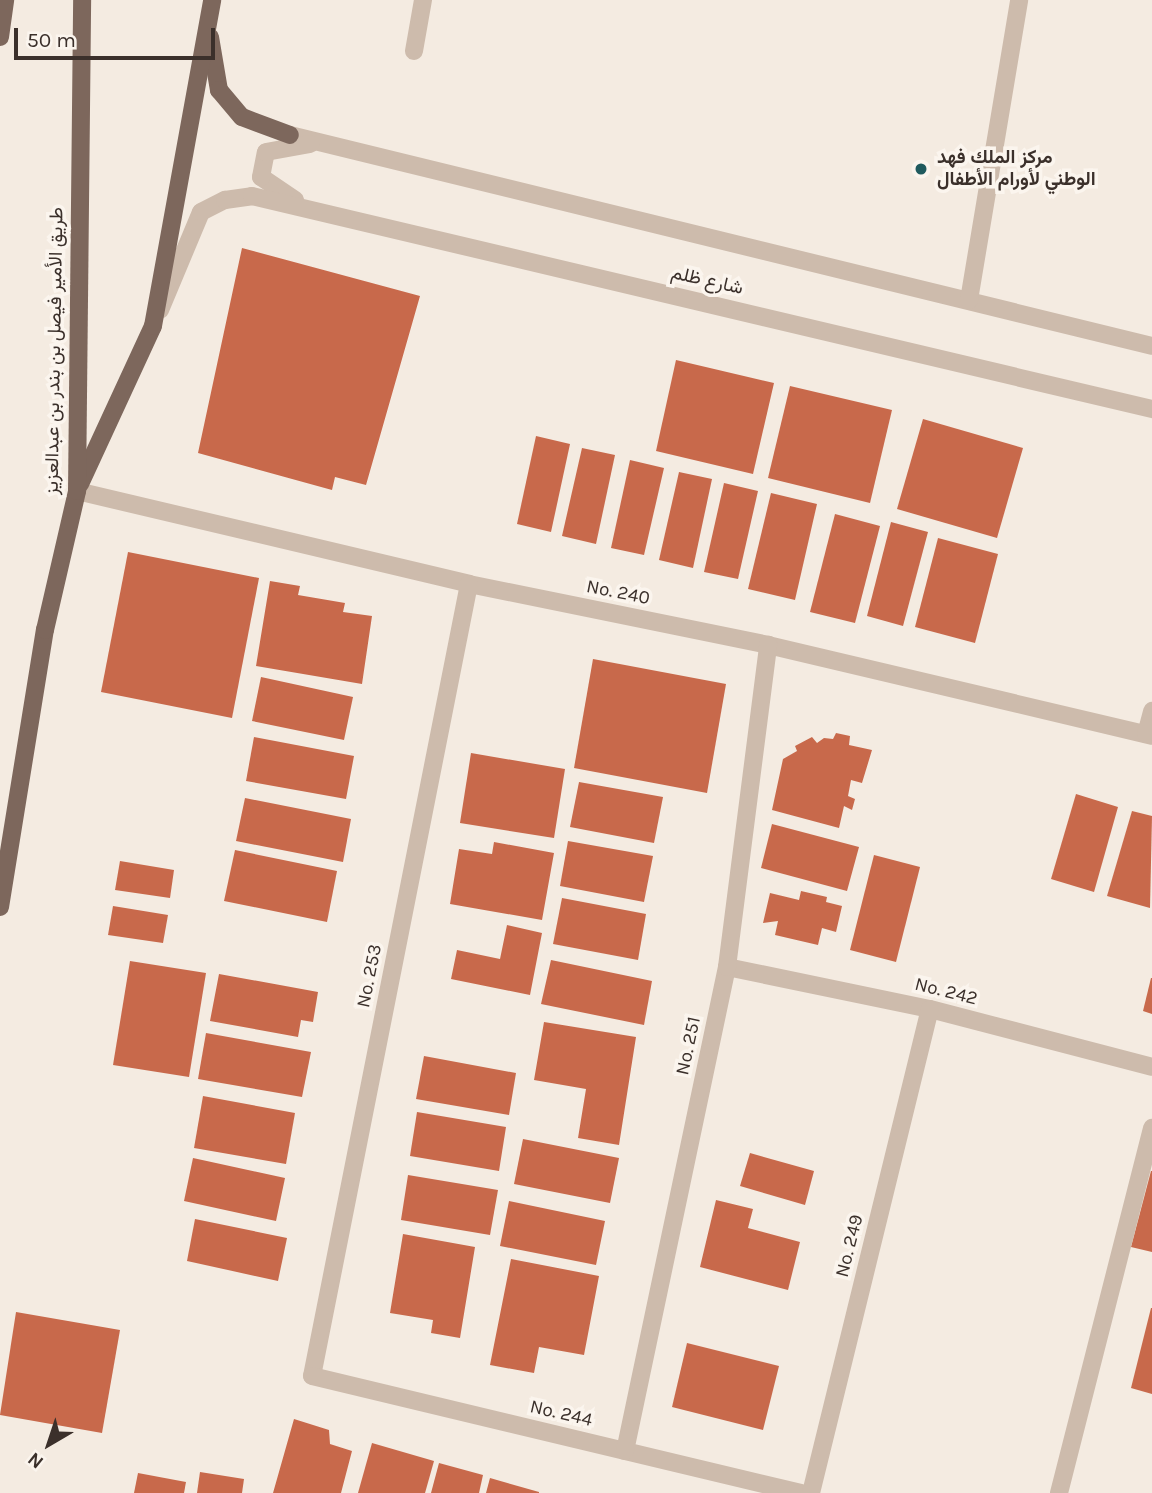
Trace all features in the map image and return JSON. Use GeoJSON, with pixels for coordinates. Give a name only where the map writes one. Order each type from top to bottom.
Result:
{"type":"FeatureCollection","features":[{"type":"Feature","properties":{"kind":"main road"},"geometry":{"type":"LineString","coordinates":[[0,37],[5,0]]}},
{"type":"Feature","properties":{"kind":"main road","name":"طريق الأمير فيصل بن بندر بن عبدالعزيز"},"geometry":{"type":"LineString","coordinates":[[0,907],[45,630],[77,491],[82,0]]}},
{"type":"Feature","properties":{"kind":"main road"},"geometry":{"type":"LineString","coordinates":[[77,491],[153,326],[212,0]]}},
{"type":"Feature","properties":{"kind":"main road"},"geometry":{"type":"LineString","coordinates":[[208,26],[219,90],[242,117],[290,135]]}},
{"type":"Feature","properties":{"kind":"street"},"geometry":{"type":"LineString","coordinates":[[414,51],[423,0]]}},
{"type":"Feature","properties":{"kind":"street"},"geometry":{"type":"LineString","coordinates":[[969,300],[1019,0]]}},
{"type":"Feature","properties":{"kind":"street"},"geometry":{"type":"LineString","coordinates":[[290,135],[1152,346]]}},
{"type":"Feature","properties":{"kind":"street"},"geometry":{"type":"LineString","coordinates":[[319,211],[282,195],[261,177],[266,152],[324,143]]}},
{"type":"Feature","properties":{"kind":"street","name":"شارع ظلم"},"geometry":{"type":"LineString","coordinates":[[153,326],[201,212],[225,200],[252,196],[1152,409]]}},
{"type":"Feature","properties":{"kind":"street","name":"No. 240"},"geometry":{"type":"LineString","coordinates":[[77,491],[469,584],[768,645],[1149,735]]}},
{"type":"Feature","properties":{"kind":"street","name":"No. 253"},"geometry":{"type":"LineString","coordinates":[[312,1376],[469,584]]}},
{"type":"Feature","properties":{"kind":"street","name":"No. 251"},"geometry":{"type":"LineString","coordinates":[[625,1451],[727,967],[768,645]]}},
{"type":"Feature","properties":{"kind":"street"},"geometry":{"type":"LineString","coordinates":[[1149,735],[1152,711]]}},
{"type":"Feature","properties":{"kind":"street","name":"No. 242"},"geometry":{"type":"LineString","coordinates":[[727,967],[930,1009],[1152,1067]]}},
{"type":"Feature","properties":{"kind":"street","name":"No. 249"},"geometry":{"type":"LineString","coordinates":[[811,1493],[930,1009]]}},
{"type":"Feature","properties":{"kind":"street"},"geometry":{"type":"LineString","coordinates":[[1059,1493],[1152,1128]]}},
{"type":"Feature","properties":{"kind":"street","name":"No. 244"},"geometry":{"type":"LineString","coordinates":[[312,1376],[801,1493]]}},
{"type":"Feature","properties":{"kind":"building"},"geometry":{"type":"Polygon","coordinates":[[[242,248],[420,296],[366,485],[335,477],[332,490],[198,453],[242,248]]]}},
{"type":"Feature","properties":{"kind":"building"},"geometry":{"type":"Polygon","coordinates":[[[676,360],[774,383],[753,474],[656,451],[676,360]]]}},
{"type":"Feature","properties":{"kind":"building"},"geometry":{"type":"Polygon","coordinates":[[[790,386],[892,410],[870,503],[768,478],[790,386]]]}},
{"type":"Feature","properties":{"kind":"building"},"geometry":{"type":"Polygon","coordinates":[[[923,419],[1023,448],[997,538],[897,509],[923,419]]]}},
{"type":"Feature","properties":{"kind":"building"},"geometry":{"type":"Polygon","coordinates":[[[536,436],[570,444],[551,532],[517,524],[536,436]]]}},
{"type":"Feature","properties":{"kind":"building"},"geometry":{"type":"Polygon","coordinates":[[[582,448],[615,455],[596,544],[562,536],[582,448]]]}},
{"type":"Feature","properties":{"kind":"building"},"geometry":{"type":"Polygon","coordinates":[[[630,460],[664,468],[644,555],[611,548],[630,460]]]}},
{"type":"Feature","properties":{"kind":"building"},"geometry":{"type":"Polygon","coordinates":[[[679,472],[712,479],[693,568],[659,560],[679,472]]]}},
{"type":"Feature","properties":{"kind":"building"},"geometry":{"type":"Polygon","coordinates":[[[724,483],[758,491],[738,579],[704,572],[724,483]]]}},
{"type":"Feature","properties":{"kind":"building"},"geometry":{"type":"Polygon","coordinates":[[[771,493],[817,504],[795,600],[748,589],[771,493]]]}},
{"type":"Feature","properties":{"kind":"building"},"geometry":{"type":"Polygon","coordinates":[[[835,514],[880,526],[855,623],[810,612],[835,514]]]}},
{"type":"Feature","properties":{"kind":"building"},"geometry":{"type":"Polygon","coordinates":[[[891,522],[928,532],[903,626],[867,616],[891,522]]]}},
{"type":"Feature","properties":{"kind":"building"},"geometry":{"type":"Polygon","coordinates":[[[938,538],[998,554],[975,643],[915,627],[938,538]]]}},
{"type":"Feature","properties":{"kind":"building"},"geometry":{"type":"Polygon","coordinates":[[[128,552],[259,578],[232,718],[101,692],[128,552]]]}},
{"type":"Feature","properties":{"kind":"building"},"geometry":{"type":"Polygon","coordinates":[[[270,581],[300,586],[298,595],[345,603],[343,612],[372,616],[362,684],[256,666],[270,581]]]}},
{"type":"Feature","properties":{"kind":"building"},"geometry":{"type":"Polygon","coordinates":[[[593,659],[726,684],[707,793],[574,768],[593,659]]]}},
{"type":"Feature","properties":{"kind":"building"},"geometry":{"type":"Polygon","coordinates":[[[261,677],[353,697],[344,740],[252,721],[261,677]]]}},
{"type":"Feature","properties":{"kind":"building"},"geometry":{"type":"Polygon","coordinates":[[[836,733],[850,736],[849,745],[872,750],[862,783],[851,780],[848,796],[855,799],[852,810],[844,806],[839,828],[772,810],[783,759],[797,751],[795,746],[812,737],[817,743],[824,738],[833,739],[836,733]]]}},
{"type":"Feature","properties":{"kind":"building"},"geometry":{"type":"Polygon","coordinates":[[[254,737],[354,756],[346,799],[246,781],[254,737]]]}},
{"type":"Feature","properties":{"kind":"building"},"geometry":{"type":"Polygon","coordinates":[[[471,753],[565,769],[554,838],[460,823],[471,753]]]}},
{"type":"Feature","properties":{"kind":"building"},"geometry":{"type":"Polygon","coordinates":[[[579,782],[663,797],[654,843],[570,827],[579,782]]]}},
{"type":"Feature","properties":{"kind":"building"},"geometry":{"type":"Polygon","coordinates":[[[1076,794],[1118,807],[1094,892],[1051,879],[1076,794]]]}},
{"type":"Feature","properties":{"kind":"building"},"geometry":{"type":"Polygon","coordinates":[[[245,798],[351,819],[343,862],[236,841],[245,798]]]}},
{"type":"Feature","properties":{"kind":"building"},"geometry":{"type":"Polygon","coordinates":[[[1132,811],[1152,816],[1150,908],[1107,896],[1132,811]]]}},
{"type":"Feature","properties":{"kind":"building"},"geometry":{"type":"Polygon","coordinates":[[[772,824],[859,847],[847,891],[761,868],[772,824]]]}},
{"type":"Feature","properties":{"kind":"building"},"geometry":{"type":"Polygon","coordinates":[[[568,841],[653,856],[644,902],[560,886],[568,841]]]}},
{"type":"Feature","properties":{"kind":"building"},"geometry":{"type":"Polygon","coordinates":[[[494,842],[554,853],[542,920],[450,904],[459,849],[492,854],[494,842]]]}},
{"type":"Feature","properties":{"kind":"building"},"geometry":{"type":"Polygon","coordinates":[[[235,850],[337,871],[327,922],[224,901],[235,850]]]}},
{"type":"Feature","properties":{"kind":"building"},"geometry":{"type":"Polygon","coordinates":[[[874,855],[920,867],[896,962],[850,950],[874,855]]]}},
{"type":"Feature","properties":{"kind":"building"},"geometry":{"type":"Polygon","coordinates":[[[120,861],[174,870],[170,898],[115,890],[120,861]]]}},
{"type":"Feature","properties":{"kind":"building"},"geometry":{"type":"Polygon","coordinates":[[[801,891],[827,897],[826,902],[842,906],[836,932],[822,928],[818,945],[775,935],[778,921],[763,923],[770,893],[799,900],[801,891]]]}},
{"type":"Feature","properties":{"kind":"building"},"geometry":{"type":"Polygon","coordinates":[[[562,898],[646,914],[638,960],[553,944],[562,898]]]}},
{"type":"Feature","properties":{"kind":"building"},"geometry":{"type":"Polygon","coordinates":[[[113,906],[168,915],[163,943],[108,935],[113,906]]]}},
{"type":"Feature","properties":{"kind":"building"},"geometry":{"type":"Polygon","coordinates":[[[507,925],[542,933],[530,995],[451,979],[457,950],[500,959],[507,925]]]}},
{"type":"Feature","properties":{"kind":"building"},"geometry":{"type":"Polygon","coordinates":[[[551,960],[652,981],[644,1025],[541,1004],[551,960]]]}},
{"type":"Feature","properties":{"kind":"building"},"geometry":{"type":"Polygon","coordinates":[[[130,961],[206,973],[189,1077],[113,1065],[130,961]]]}},
{"type":"Feature","properties":{"kind":"building"},"geometry":{"type":"Polygon","coordinates":[[[219,974],[318,992],[313,1022],[301,1020],[298,1037],[210,1021],[219,974]]]}},
{"type":"Feature","properties":{"kind":"building"},"geometry":{"type":"Polygon","coordinates":[[[1152,978],[1152,1014],[1143,1011],[1152,978]]]}},
{"type":"Feature","properties":{"kind":"building"},"geometry":{"type":"Polygon","coordinates":[[[544,1022],[636,1037],[619,1145],[578,1138],[586,1089],[534,1080],[544,1022]]]}},
{"type":"Feature","properties":{"kind":"building"},"geometry":{"type":"Polygon","coordinates":[[[206,1033],[311,1052],[302,1097],[198,1079],[206,1033]]]}},
{"type":"Feature","properties":{"kind":"building"},"geometry":{"type":"Polygon","coordinates":[[[424,1056],[516,1073],[509,1115],[416,1099],[424,1056]]]}},
{"type":"Feature","properties":{"kind":"building"},"geometry":{"type":"Polygon","coordinates":[[[203,1096],[295,1113],[286,1164],[194,1148],[203,1096]]]}},
{"type":"Feature","properties":{"kind":"building"},"geometry":{"type":"Polygon","coordinates":[[[417,1112],[506,1127],[499,1171],[410,1156],[417,1112]]]}},
{"type":"Feature","properties":{"kind":"building"},"geometry":{"type":"Polygon","coordinates":[[[523,1139],[619,1158],[610,1203],[514,1184],[523,1139]]]}},
{"type":"Feature","properties":{"kind":"building"},"geometry":{"type":"Polygon","coordinates":[[[750,1153],[814,1171],[805,1205],[740,1186],[750,1153]]]}},
{"type":"Feature","properties":{"kind":"building"},"geometry":{"type":"Polygon","coordinates":[[[193,1158],[285,1178],[276,1221],[184,1201],[193,1158]]]}},
{"type":"Feature","properties":{"kind":"building"},"geometry":{"type":"Polygon","coordinates":[[[1152,1171],[1152,1252],[1131,1247],[1152,1171]]]}},
{"type":"Feature","properties":{"kind":"building"},"geometry":{"type":"Polygon","coordinates":[[[408,1175],[498,1190],[490,1235],[401,1220],[408,1175]]]}},
{"type":"Feature","properties":{"kind":"building"},"geometry":{"type":"Polygon","coordinates":[[[716,1200],[753,1209],[748,1228],[800,1242],[788,1290],[700,1267],[716,1200]]]}},
{"type":"Feature","properties":{"kind":"building"},"geometry":{"type":"Polygon","coordinates":[[[509,1201],[605,1221],[596,1265],[500,1246],[509,1201]]]}},
{"type":"Feature","properties":{"kind":"building"},"geometry":{"type":"Polygon","coordinates":[[[195,1219],[287,1238],[278,1281],[187,1261],[195,1219]]]}},
{"type":"Feature","properties":{"kind":"building"},"geometry":{"type":"Polygon","coordinates":[[[403,1234],[475,1247],[460,1338],[431,1333],[433,1320],[390,1313],[403,1234]]]}},
{"type":"Feature","properties":{"kind":"building"},"geometry":{"type":"Polygon","coordinates":[[[511,1259],[599,1276],[584,1355],[539,1347],[534,1373],[490,1365],[511,1259]]]}},
{"type":"Feature","properties":{"kind":"building"},"geometry":{"type":"Polygon","coordinates":[[[1152,1308],[1152,1394],[1131,1388],[1152,1308]]]}},
{"type":"Feature","properties":{"kind":"building"},"geometry":{"type":"Polygon","coordinates":[[[16,1312],[120,1330],[102,1433],[0,1415],[16,1312]]]}},
{"type":"Feature","properties":{"kind":"building"},"geometry":{"type":"Polygon","coordinates":[[[687,1343],[779,1366],[763,1430],[672,1407],[687,1343]]]}},
{"type":"Feature","properties":{"kind":"building"},"geometry":{"type":"Polygon","coordinates":[[[294,1419],[329,1430],[330,1444],[352,1451],[341,1493],[273,1493],[294,1419]]]}},
{"type":"Feature","properties":{"kind":"building"},"geometry":{"type":"Polygon","coordinates":[[[372,1443],[434,1461],[425,1493],[358,1493],[372,1443]]]}},
{"type":"Feature","properties":{"kind":"building"},"geometry":{"type":"Polygon","coordinates":[[[439,1463],[483,1475],[479,1493],[431,1493],[439,1463]]]}},
{"type":"Feature","properties":{"kind":"building"},"geometry":{"type":"Polygon","coordinates":[[[200,1472],[244,1479],[242,1493],[197,1493],[200,1472]]]}},
{"type":"Feature","properties":{"kind":"building"},"geometry":{"type":"Polygon","coordinates":[[[138,1473],[186,1482],[184,1493],[134,1493],[138,1473]]]}},
{"type":"Feature","properties":{"kind":"building"},"geometry":{"type":"Polygon","coordinates":[[[490,1478],[539,1492],[539,1493],[486,1493],[490,1478]]]}},
{"type":"Feature","properties":{"kind":"place","name":"مركز الملك فهد الوطني لأورام الأطفال"},"geometry":{"type":"Point","coordinates":[921,169]}}]}
